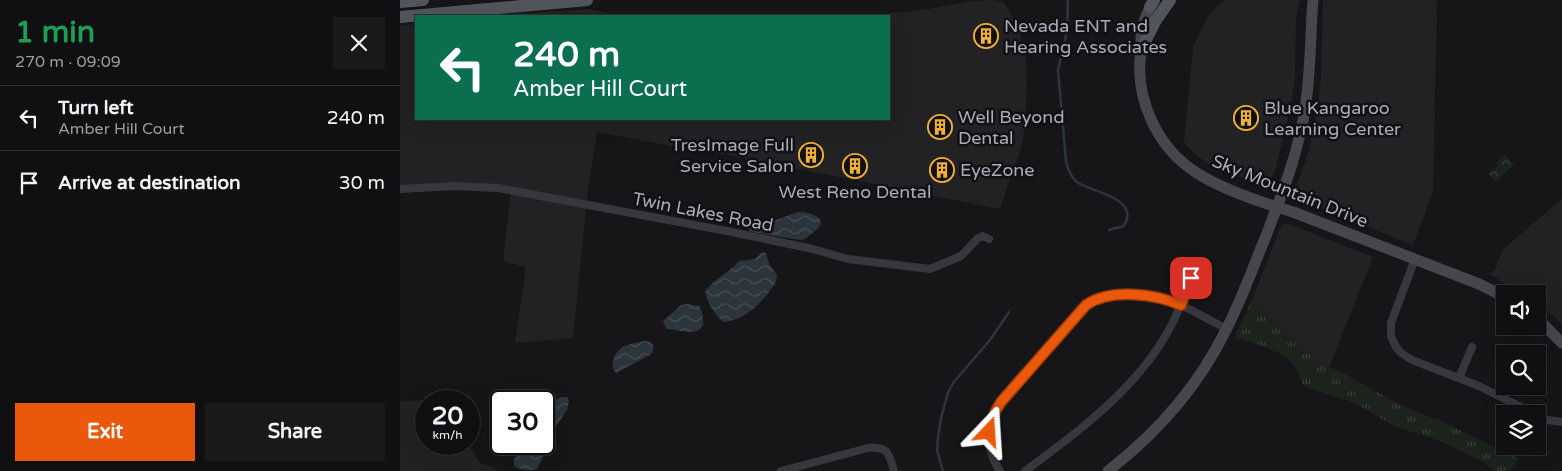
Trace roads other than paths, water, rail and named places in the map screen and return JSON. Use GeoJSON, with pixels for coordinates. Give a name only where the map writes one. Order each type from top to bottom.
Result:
{"type":"FeatureCollection","features":[{"type":"Feature","properties":{"kind":"main road"},"geometry":{"type":"LineString","coordinates":[[400,2],[423,0]]}},
{"type":"Feature","properties":{"kind":"main road"},"geometry":{"type":"LineString","coordinates":[[421,15],[587,0]]}},
{"type":"Feature","properties":{"kind":"main road"},"geometry":{"type":"LineString","coordinates":[[1142,47],[1156,20],[1170,0]]}},
{"type":"Feature","properties":{"kind":"main road"},"geometry":{"type":"LineString","coordinates":[[400,17],[415,16]]}},
{"type":"Feature","properties":{"kind":"street"},"geometry":{"type":"LineString","coordinates":[[1108,471],[1151,434],[1179,402],[1206,365],[1246,287],[1298,147],[1306,108],[1309,79],[1313,0]]}},
{"type":"Feature","properties":{"kind":"street","name":"Sky Mountain Drive"},"geometry":{"type":"LineString","coordinates":[[1152,4],[1142,29],[1140,81],[1146,107],[1156,129],[1172,152],[1186,165],[1206,178],[1479,284],[1496,292]]}},
{"type":"Feature","properties":{"kind":"street","name":"Twin Lakes Road"},"geometry":{"type":"LineString","coordinates":[[400,189],[454,186],[498,188],[732,232],[813,249],[848,259],[930,269],[961,256],[978,238],[983,236],[989,239]]}},
{"type":"Feature","properties":{"kind":"street"},"geometry":{"type":"LineString","coordinates":[[1415,259],[1391,323],[1391,336],[1396,347],[1406,357],[1486,389],[1518,405]]}},
{"type":"Feature","properties":{"kind":"street"},"geometry":{"type":"LineString","coordinates":[[1025,471],[1098,416],[1127,386],[1164,339],[1181,305],[1189,283],[1190,272]]}},
{"type":"Feature","properties":{"kind":"street"},"geometry":{"type":"LineString","coordinates":[[1000,471],[991,453],[989,442],[989,432],[995,412],[1001,402],[1086,305],[1100,298],[1139,295],[1159,297],[1181,305],[1226,329]]}},
{"type":"Feature","properties":{"kind":"street"},"geometry":{"type":"LineString","coordinates":[[1546,327],[1562,343]]}},
{"type":"Feature","properties":{"kind":"street"},"geometry":{"type":"LineString","coordinates":[[1460,378],[1472,347]]}},
{"type":"Feature","properties":{"kind":"street"},"geometry":{"type":"LineString","coordinates":[[1546,419],[1562,422]]}},
{"type":"Feature","properties":{"kind":"street"},"geometry":{"type":"LineString","coordinates":[[781,471],[868,448],[882,448],[889,455],[894,471]]}},
{"type":"Feature","properties":{"kind":"water"},"geometry":{"type":"Polygon","coordinates":[[[799,212],[816,216],[821,221],[817,229],[805,239],[800,240],[749,230],[750,225],[756,220],[772,221],[799,212]]]}},
{"type":"Feature","properties":{"kind":"water"},"geometry":{"type":"Polygon","coordinates":[[[762,252],[766,253],[769,264],[777,275],[774,284],[764,298],[749,312],[737,319],[724,322],[712,308],[705,292],[712,283],[739,261],[755,259],[762,252]]]}},
{"type":"Feature","properties":{"kind":"water"},"geometry":{"type":"Polygon","coordinates":[[[681,305],[699,306],[701,309],[703,325],[700,329],[691,332],[667,329],[663,321],[681,305]]]}},
{"type":"Feature","properties":{"kind":"water"},"geometry":{"type":"Polygon","coordinates":[[[645,341],[653,345],[653,351],[650,355],[616,373],[613,365],[617,352],[625,346],[645,341]]]}},
{"type":"Feature","properties":{"kind":"water"},"geometry":{"type":"Polygon","coordinates":[[[561,397],[567,397],[569,401],[567,410],[555,428],[555,400],[561,397]]]}},
{"type":"Feature","properties":{"kind":"water"},"geometry":{"type":"Polygon","coordinates":[[[518,455],[544,455],[537,469],[532,470],[525,470],[514,466],[514,459],[518,455]]]}},
{"type":"Feature","properties":{"kind":"waterway"},"geometry":{"type":"LineString","coordinates":[[1068,0],[1067,31],[1058,70],[1066,161],[1071,175],[1077,182],[1112,197],[1126,208],[1127,216],[1124,226],[1109,230]]}},
{"type":"Feature","properties":{"kind":"waterway"},"geometry":{"type":"LineString","coordinates":[[943,471],[937,450],[941,418],[948,393],[953,383],[990,340],[1009,312]]}},
{"type":"Feature","properties":{"kind":"place","name":"Nevada ENT and Hearing Associates"},"geometry":{"type":"Point","coordinates":[986,36]}},
{"type":"Feature","properties":{"kind":"place","name":"Blue Kangaroo Learning Center"},"geometry":{"type":"Point","coordinates":[1246,118]}},
{"type":"Feature","properties":{"kind":"place","name":"Well Beyond Dental"},"geometry":{"type":"Point","coordinates":[940,127]}},
{"type":"Feature","properties":{"kind":"place","name":"TresImage Full Service Salon"},"geometry":{"type":"Point","coordinates":[811,155]}},
{"type":"Feature","properties":{"kind":"place","name":"West Reno Dental"},"geometry":{"type":"Point","coordinates":[855,166]}},
{"type":"Feature","properties":{"kind":"place","name":"EyeZone"},"geometry":{"type":"Point","coordinates":[942,170]}}]}
